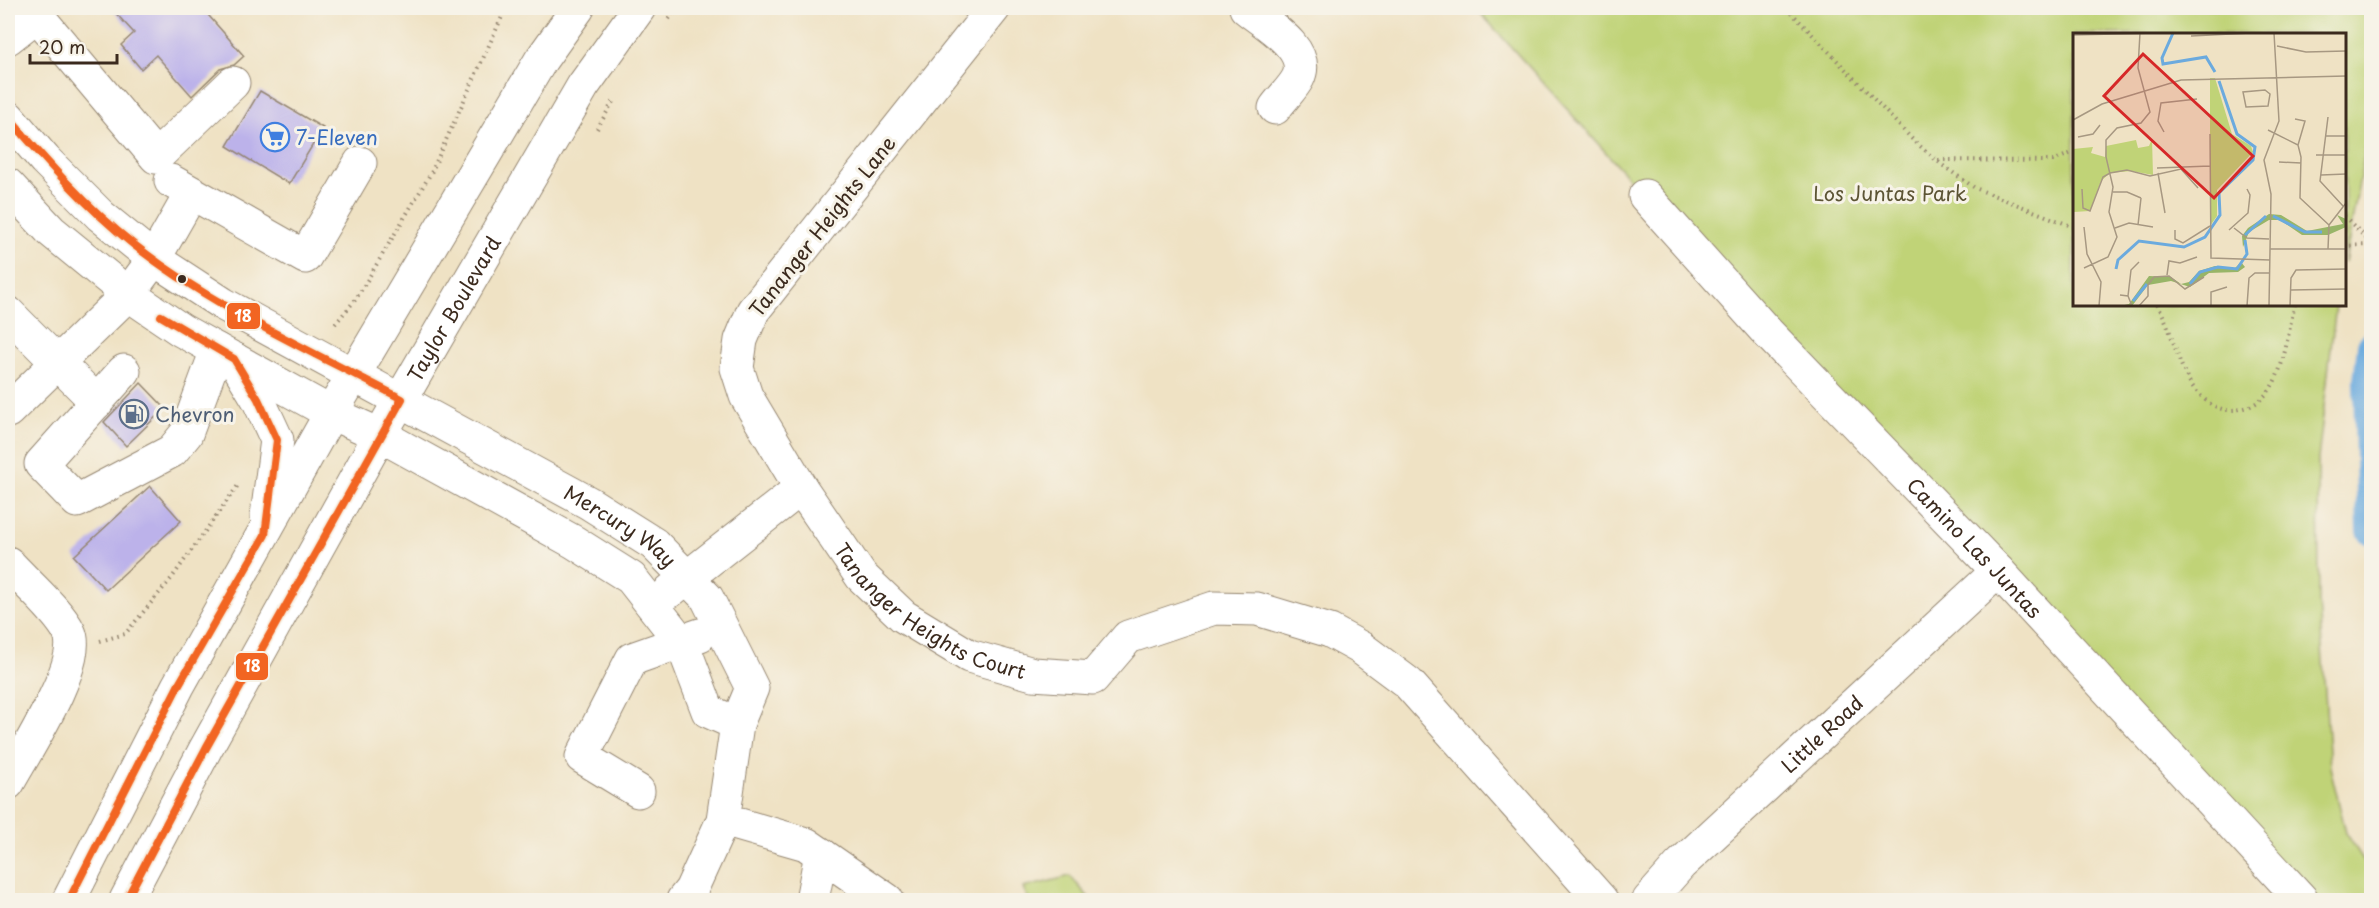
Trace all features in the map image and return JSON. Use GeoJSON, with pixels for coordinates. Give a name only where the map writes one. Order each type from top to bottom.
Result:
{"type":"FeatureCollection","features":[{"type":"Feature","properties":{"kind":"street"},"geometry":{"type":"LineString","coordinates":[[69,900],[178,686],[265,535],[331,413],[541,60],[578,8]]}},
{"type":"Feature","properties":{"kind":"street","name":"Taylor Boulevard"},"geometry":{"type":"LineString","coordinates":[[126,900],[206,748],[380,435],[583,86],[639,8]]}},
{"type":"Feature","properties":{"kind":"street","name":"Tananger Heights Lane"},"geometry":{"type":"LineString","coordinates":[[801,488],[746,396],[737,368],[741,340],[753,311],[994,8]]}},
{"type":"Feature","properties":{"kind":"street"},"geometry":{"type":"LineString","coordinates":[[1246,8],[1294,48],[1300,62],[1299,77],[1275,108]]}},
{"type":"Feature","properties":{"kind":"street"},"geometry":{"type":"LineString","coordinates":[[8,38],[34,11],[156,157],[233,83]]}},
{"type":"Feature","properties":{"kind":"street","name":"Mercury Way"},"geometry":{"type":"LineString","coordinates":[[8,117],[45,160],[101,216],[154,259],[223,304],[309,351],[355,373],[590,503],[654,544],[707,598],[752,688],[737,724],[723,820],[691,890],[683,900]]}},
{"type":"Feature","properties":{"kind":"street"},"geometry":{"type":"LineString","coordinates":[[8,411],[58,365],[128,294],[154,259],[181,187],[305,257],[360,163]]}},
{"type":"Feature","properties":{"kind":"street","name":"Mercury Way"},"geometry":{"type":"LineString","coordinates":[[8,185],[51,231],[128,294],[181,330],[331,413],[380,435],[574,542],[630,578],[682,643],[708,711],[737,724]]}},
{"type":"Feature","properties":{"kind":"street","name":"Camino Las Juntas"},"geometry":{"type":"LineString","coordinates":[[1645,196],[1766,330],[1998,571],[2302,900]]}},
{"type":"Feature","properties":{"kind":"street"},"geometry":{"type":"LineString","coordinates":[[8,313],[97,402]]}},
{"type":"Feature","properties":{"kind":"street"},"geometry":{"type":"LineString","coordinates":[[124,371],[41,464],[77,501],[172,451],[186,434],[225,354],[258,399],[277,440],[265,535]]}},
{"type":"Feature","properties":{"kind":"street"},"geometry":{"type":"LineString","coordinates":[[653,606],[686,577],[801,488]]}},
{"type":"Feature","properties":{"kind":"street","name":"Tananger Heights Court"},"geometry":{"type":"LineString","coordinates":[[801,488],[861,576],[903,616],[969,656],[1033,674],[1093,678],[1128,637],[1214,608],[1257,609],[1330,631],[1361,648],[1408,683],[1601,900]]}},
{"type":"Feature","properties":{"kind":"street"},"geometry":{"type":"LineString","coordinates":[[8,563],[70,633],[72,649],[58,693],[8,783]]}},
{"type":"Feature","properties":{"kind":"street","name":"Little Road"},"geometry":{"type":"LineString","coordinates":[[1649,900],[1680,865],[1998,571]]}},
{"type":"Feature","properties":{"kind":"street"},"geometry":{"type":"LineString","coordinates":[[638,791],[582,757],[632,659],[682,643],[721,625]]}},
{"type":"Feature","properties":{"kind":"street"},"geometry":{"type":"LineString","coordinates":[[723,820],[807,844],[887,900]]}},
{"type":"Feature","properties":{"kind":"street"},"geometry":{"type":"LineString","coordinates":[[812,900],[821,854]]}},
{"type":"Feature","properties":{"kind":"path"},"geometry":{"type":"LineString","coordinates":[[334,324],[356,300],[431,174],[506,8]]}},
{"type":"Feature","properties":{"kind":"path"},"geometry":{"type":"LineString","coordinates":[[1787,8],[1912,139],[1938,160],[1975,188],[2073,227]]}},
{"type":"Feature","properties":{"kind":"path"},"geometry":{"type":"LineString","coordinates":[[1938,160],[2053,161],[2073,152]]}},
{"type":"Feature","properties":{"kind":"path"},"geometry":{"type":"LineString","coordinates":[[2346,218],[2372,244]]}},
{"type":"Feature","properties":{"kind":"path"},"geometry":{"type":"LineString","coordinates":[[2346,246],[2372,244]]}},
{"type":"Feature","properties":{"kind":"path"},"geometry":{"type":"LineString","coordinates":[[2158,306],[2190,382],[2210,404],[2221,409],[2232,410],[2249,408],[2273,388],[2280,370],[2295,306]]}},
{"type":"Feature","properties":{"kind":"path"},"geometry":{"type":"LineString","coordinates":[[72,649],[125,634],[171,579],[243,476]]}},
{"type":"Feature","properties":{"kind":"green space","name":"Los Juntas Park"},"geometry":{"type":"Polygon","coordinates":[[[1476,8],[2368,8],[2372,16],[2371,116],[2346,256],[2346,33],[2073,33],[2073,306],[2336,306],[2318,459],[2319,602],[2330,767],[2346,833],[2371,872],[2371,900],[2302,900],[1645,196],[1476,8]]]}},
{"type":"Feature","properties":{"kind":"green space"},"geometry":{"type":"Polygon","coordinates":[[[1070,876],[1091,900],[1029,900],[1023,888],[1070,876]]]}},
{"type":"Feature","properties":{"kind":"building"},"geometry":{"type":"Polygon","coordinates":[[[111,8],[202,8],[244,56],[234,65],[220,69],[192,96],[156,55],[141,69],[121,45],[134,33],[111,8]]]}},
{"type":"Feature","properties":{"kind":"building","name":"7-Eleven"},"geometry":{"type":"Polygon","coordinates":[[[260,91],[323,128],[289,184],[227,146],[260,91]]]}},
{"type":"Feature","properties":{"kind":"building","name":"Chevron"},"geometry":{"type":"Polygon","coordinates":[[[141,383],[165,408],[126,446],[104,422],[141,383]]]}},
{"type":"Feature","properties":{"kind":"building"},"geometry":{"type":"Polygon","coordinates":[[[150,486],[181,521],[106,590],[74,556],[150,486]]]}},
{"type":"Feature","properties":{"kind":"waterway"},"geometry":{"type":"LineString","coordinates":[[2372,346],[2368,382],[2372,530]]}},
{"type":"Feature","properties":{"kind":"transit line","name":"18"},"geometry":{"type":"LineString","coordinates":[[8,117],[99,215],[164,267],[264,328],[402,399],[206,748],[126,900]]}},
{"type":"Feature","properties":{"kind":"transit line","name":"18"},"geometry":{"type":"LineString","coordinates":[[69,900],[178,686],[265,535],[277,440],[258,399],[234,359],[161,316]]}},
{"type":"Feature","properties":{"kind":"place","name":"7-Eleven"},"geometry":{"type":"Point","coordinates":[275,137]}},
{"type":"Feature","properties":{"kind":"place","name":"Chevron"},"geometry":{"type":"Point","coordinates":[134,414]}}]}
